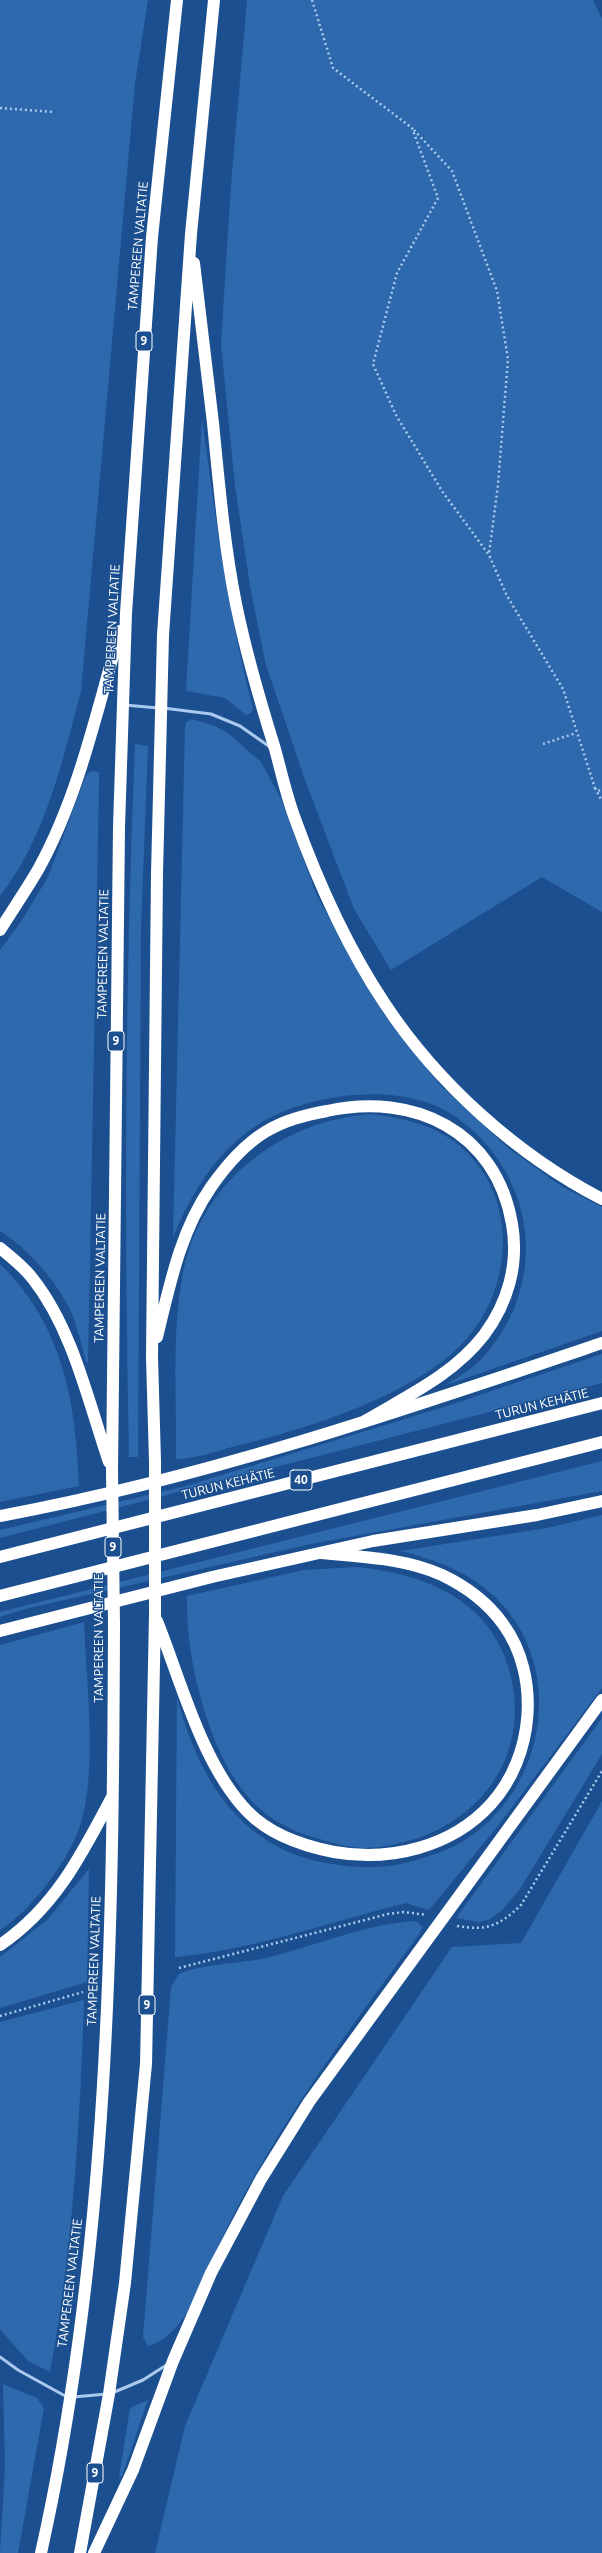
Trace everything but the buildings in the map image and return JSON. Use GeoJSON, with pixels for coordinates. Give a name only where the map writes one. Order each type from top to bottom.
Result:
{"type":"FeatureCollection","features":[{"type":"Feature","properties":{"kind":"highway","name":"TAMPEREEN VALTATIE"},"geometry":{"type":"LineString","coordinates":[[41,2553],[69,2398],[86,2279],[105,2062],[113,1794],[114,1624],[112,1470],[122,704],[126,613],[152,237],[177,0]]}},
{"type":"Feature","properties":{"kind":"highway","name":"9"},"geometry":{"type":"LineString","coordinates":[[80,2553],[109,2394],[125,2283],[146,2064],[155,1614],[155,1461],[152,1357],[157,873],[162,708],[168,537],[191,234],[214,0]]}},
{"type":"Feature","properties":{"kind":"highway"},"geometry":{"type":"LineString","coordinates":[[191,234],[226,542],[236,604],[252,675],[293,814],[320,881],[350,942],[384,1004],[422,1053],[470,1104],[525,1150],[580,1188],[602,1199]]}},
{"type":"Feature","properties":{"kind":"highway"},"geometry":{"type":"LineString","coordinates":[[0,930],[39,868],[60,822],[88,742],[126,613]]}},
{"type":"Feature","properties":{"kind":"highway"},"geometry":{"type":"LineString","coordinates":[[152,1357],[176,1256],[188,1227],[210,1188],[242,1151],[265,1132],[296,1116],[345,1107],[401,1108],[435,1119],[456,1131],[480,1153],[494,1171],[507,1199],[513,1228],[513,1275],[498,1314],[483,1336],[467,1354],[431,1382],[365,1421]]}},
{"type":"Feature","properties":{"kind":"highway"},"geometry":{"type":"LineString","coordinates":[[0,1248],[33,1278],[55,1315],[74,1359],[112,1470]]}},
{"type":"Feature","properties":{"kind":"highway"},"geometry":{"type":"LineString","coordinates":[[0,1516],[190,1473],[365,1421],[602,1343]]}},
{"type":"Feature","properties":{"kind":"highway","name":"TURUN KEHÄTIE"},"geometry":{"type":"LineString","coordinates":[[0,1557],[602,1403]]}},
{"type":"Feature","properties":{"kind":"highway"},"geometry":{"type":"LineString","coordinates":[[0,1596],[602,1442]]}},
{"type":"Feature","properties":{"kind":"highway"},"geometry":{"type":"LineString","coordinates":[[0,1631],[182,1584],[373,1541],[537,1515],[602,1501]]}},
{"type":"Feature","properties":{"kind":"highway"},"geometry":{"type":"LineString","coordinates":[[155,1614],[210,1755],[231,1790],[256,1819],[290,1839],[347,1854],[393,1854],[437,1842],[466,1825],[492,1803],[511,1777],[524,1734],[527,1704],[525,1672],[518,1650],[503,1624],[489,1607],[473,1593],[442,1575],[401,1561],[321,1553]]}},
{"type":"Feature","properties":{"kind":"highway"},"geometry":{"type":"LineString","coordinates":[[94,2553],[133,2470],[173,2361],[211,2274],[257,2186],[309,2102],[602,1700]]}},
{"type":"Feature","properties":{"kind":"highway"},"geometry":{"type":"LineString","coordinates":[[0,1945],[39,1914],[62,1886],[77,1863],[113,1794]]}},
{"type":"Feature","properties":{"kind":"lane"},"geometry":{"type":"LineString","coordinates":[[122,704],[211,714],[240,726],[275,750]]}},
{"type":"Feature","properties":{"kind":"lane"},"geometry":{"type":"LineString","coordinates":[[0,2357],[18,2370],[69,2398],[109,2394],[143,2380],[173,2361]]}},
{"type":"Feature","properties":{"kind":"path"},"geometry":{"type":"LineString","coordinates":[[312,0],[333,68],[412,128],[452,171],[497,291],[508,359],[498,485],[489,555]]}},
{"type":"Feature","properties":{"kind":"path"},"geometry":{"type":"LineString","coordinates":[[0,108],[54,112]]}},
{"type":"Feature","properties":{"kind":"path"},"geometry":{"type":"LineString","coordinates":[[412,128],[438,198],[397,273],[373,364],[396,415],[442,491],[489,555],[507,596],[563,689],[595,788],[602,801]]}},
{"type":"Feature","properties":{"kind":"path"},"geometry":{"type":"LineString","coordinates":[[543,744],[576,733]]}},
{"type":"Feature","properties":{"kind":"path"},"geometry":{"type":"LineString","coordinates":[[595,788],[602,792]]}},
{"type":"Feature","properties":{"kind":"path"},"geometry":{"type":"LineString","coordinates":[[456,1926],[472,1929],[487,1928],[504,1922],[522,1905],[602,1770]]}},
{"type":"Feature","properties":{"kind":"path"},"geometry":{"type":"LineString","coordinates":[[179,1968],[388,1914],[404,1912],[429,1916]]}},
{"type":"Feature","properties":{"kind":"path"},"geometry":{"type":"LineString","coordinates":[[0,2016],[83,1992]]}},
{"type":"Feature","properties":{"kind":"shaded area"},"geometry":{"type":"Polygon","coordinates":[[[0,0],[148,0],[135,83],[81,691],[59,772],[41,824],[16,873],[0,896],[0,0]]]}},
{"type":"Feature","properties":{"kind":"shaded area"},"geometry":{"type":"Polygon","coordinates":[[[247,0],[593,0],[602,19],[602,912],[542,877],[391,970],[354,909],[304,777],[266,665],[250,586],[235,486],[221,344],[231,185],[247,0]]]}},
{"type":"Feature","properties":{"kind":"shaded area"},"geometry":{"type":"Polygon","coordinates":[[[202,418],[229,600],[253,708],[251,713],[246,715],[225,698],[186,691],[202,418]]]}},
{"type":"Feature","properties":{"kind":"shaded area"},"geometry":{"type":"Polygon","coordinates":[[[191,719],[215,726],[229,734],[261,762],[281,799],[317,896],[383,1013],[441,1086],[508,1148],[561,1186],[602,1207],[602,1331],[446,1385],[482,1359],[506,1325],[519,1294],[525,1261],[525,1229],[517,1197],[503,1167],[483,1140],[456,1117],[434,1105],[407,1097],[379,1094],[350,1095],[320,1100],[292,1108],[267,1119],[246,1133],[222,1155],[212,1167],[194,1194],[173,1237],[185,728],[186,722],[191,719]]]}},
{"type":"Feature","properties":{"kind":"shaded area"},"geometry":{"type":"Polygon","coordinates":[[[135,744],[148,746],[141,928],[138,1457],[129,1457],[126,1279],[126,1100],[129,922],[135,744]]]}},
{"type":"Feature","properties":{"kind":"shaded area"},"geometry":{"type":"Polygon","coordinates":[[[94,771],[99,773],[99,784],[88,1362],[86,1362],[72,1314],[59,1291],[32,1257],[11,1238],[0,1231],[0,950],[22,920],[48,877],[85,778],[89,772],[94,771]]]}},
{"type":"Feature","properties":{"kind":"shaded area"},"geometry":{"type":"Polygon","coordinates":[[[372,1114],[407,1120],[429,1128],[450,1139],[460,1146],[480,1167],[493,1192],[501,1219],[503,1246],[499,1274],[491,1301],[477,1326],[458,1348],[436,1366],[410,1383],[381,1397],[320,1422],[290,1432],[204,1455],[176,1459],[176,1339],[180,1291],[184,1268],[194,1236],[209,1207],[229,1182],[252,1160],[279,1142],[308,1128],[339,1119],[372,1114]]]}},
{"type":"Feature","properties":{"kind":"shaded area"},"geometry":{"type":"Polygon","coordinates":[[[0,1264],[21,1288],[38,1313],[52,1339],[62,1366],[74,1424],[79,1486],[0,1502],[0,1264]]]}},
{"type":"Feature","properties":{"kind":"shaded area"},"geometry":{"type":"Polygon","coordinates":[[[602,1354],[602,1383],[0,1538],[0,1530],[186,1486],[447,1406],[602,1354]]]}},
{"type":"Feature","properties":{"kind":"shaded area"},"geometry":{"type":"Polygon","coordinates":[[[602,1461],[602,1491],[311,1544],[25,1609],[0,1617],[0,1612],[602,1461]]]}},
{"type":"Feature","properties":{"kind":"shaded area"},"geometry":{"type":"Polygon","coordinates":[[[602,1515],[602,1688],[497,1827],[429,1910],[406,1903],[232,1949],[175,1957],[177,1697],[197,1756],[212,1782],[229,1806],[249,1827],[273,1844],[300,1856],[332,1864],[359,1867],[396,1865],[428,1857],[449,1849],[468,1838],[487,1823],[508,1800],[523,1773],[534,1744],[539,1714],[538,1683],[531,1654],[518,1626],[499,1601],[489,1591],[466,1575],[440,1563],[400,1551],[547,1528],[602,1515]]]}},
{"type":"Feature","properties":{"kind":"shaded area"},"geometry":{"type":"Polygon","coordinates":[[[356,1567],[379,1570],[423,1581],[444,1590],[479,1616],[493,1634],[504,1655],[513,1685],[515,1714],[511,1742],[502,1768],[487,1791],[467,1811],[443,1827],[415,1839],[402,1843],[369,1848],[358,1848],[314,1838],[289,1828],[265,1813],[240,1787],[220,1753],[206,1716],[198,1687],[189,1642],[187,1611],[187,1596],[304,1570],[356,1567]]]}},
{"type":"Feature","properties":{"kind":"shaded area"},"geometry":{"type":"Polygon","coordinates":[[[84,1622],[90,1725],[90,1753],[85,1804],[80,1826],[69,1851],[50,1881],[24,1911],[0,1930],[0,1645],[84,1622]]]}},
{"type":"Feature","properties":{"kind":"shaded area"},"geometry":{"type":"Polygon","coordinates":[[[602,1718],[602,1754],[520,1889],[502,1910],[490,1919],[479,1922],[456,1918],[602,1718]]]}},
{"type":"Feature","properties":{"kind":"shaded area"},"geometry":{"type":"Polygon","coordinates":[[[602,1801],[602,2553],[155,2553],[185,2426],[283,2196],[452,1947],[521,1943],[602,1801]]]}},
{"type":"Feature","properties":{"kind":"shaded area"},"geometry":{"type":"Polygon","coordinates":[[[89,1869],[87,1982],[0,2008],[0,1957],[47,1920],[89,1869]]]}},
{"type":"Feature","properties":{"kind":"shaded area"},"geometry":{"type":"Polygon","coordinates":[[[416,1921],[423,1927],[418,1936],[319,2073],[282,2129],[258,2170],[218,2247],[188,2311],[171,2333],[160,2341],[148,2346],[143,2337],[171,1987],[179,1974],[207,1966],[262,1959],[357,1931],[396,1923],[416,1921]]]}},
{"type":"Feature","properties":{"kind":"shaded area"},"geometry":{"type":"Polygon","coordinates":[[[84,2000],[78,2140],[70,2234],[58,2327],[50,2372],[28,2361],[0,2329],[0,2022],[84,2000]]]}},
{"type":"Feature","properties":{"kind":"shaded area"},"geometry":{"type":"Polygon","coordinates":[[[3,2384],[37,2398],[44,2408],[18,2553],[0,2553],[5,2466],[3,2384]]]}},
{"type":"Feature","properties":{"kind":"shaded area"},"geometry":{"type":"Polygon","coordinates":[[[148,2400],[122,2476],[119,2477],[130,2408],[148,2400]]]}}]}
